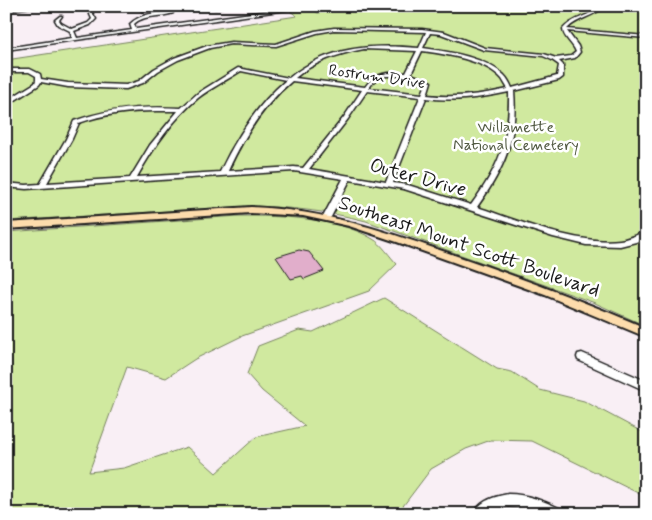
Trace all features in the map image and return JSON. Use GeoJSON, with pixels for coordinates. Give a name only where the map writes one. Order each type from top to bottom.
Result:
{"type":"FeatureCollection","features":[{"type":"Feature","properties":{"kind":"main road","name":"Southeast Mount Scott Boulevard"},"geometry":{"type":"LineString","coordinates":[[6,226],[251,210],[283,210],[327,217],[359,225],[542,290],[646,333]]}},
{"type":"Feature","properties":{"kind":"street"},"geometry":{"type":"LineString","coordinates":[[6,10],[34,6]]}},
{"type":"Feature","properties":{"kind":"street"},"geometry":{"type":"LineString","coordinates":[[215,7],[225,6]]}},
{"type":"Feature","properties":{"kind":"street"},"geometry":{"type":"LineString","coordinates":[[6,49],[312,6]]}},
{"type":"Feature","properties":{"kind":"street"},"geometry":{"type":"LineString","coordinates":[[564,30],[573,21],[596,12],[603,6]]}},
{"type":"Feature","properties":{"kind":"street"},"geometry":{"type":"LineString","coordinates":[[72,30],[94,20],[90,10]]}},
{"type":"Feature","properties":{"kind":"street"},"geometry":{"type":"LineString","coordinates":[[135,31],[132,24],[139,19],[170,13]]}},
{"type":"Feature","properties":{"kind":"street"},"geometry":{"type":"LineString","coordinates":[[60,17],[57,20],[59,24],[72,30],[76,40]]}},
{"type":"Feature","properties":{"kind":"street"},"geometry":{"type":"LineString","coordinates":[[39,80],[48,80],[68,86],[120,88],[141,82],[156,70],[182,57],[219,44],[276,45],[316,32],[330,30],[429,31],[451,35],[477,47],[538,54],[555,60],[573,57],[578,52],[577,47],[567,38],[564,30]]}},
{"type":"Feature","properties":{"kind":"street"},"geometry":{"type":"LineString","coordinates":[[564,30],[646,37]]}},
{"type":"Feature","properties":{"kind":"street"},"geometry":{"type":"LineString","coordinates":[[408,75],[429,31]]}},
{"type":"Feature","properties":{"kind":"street"},"geometry":{"type":"LineString","coordinates":[[223,174],[232,152],[265,106],[292,79],[313,63],[345,52],[379,47],[420,49],[457,55],[486,66],[502,78],[511,90],[512,118],[508,150],[493,182],[472,209]]}},
{"type":"Feature","properties":{"kind":"street","name":"Rostrum Drive"},"geometry":{"type":"LineString","coordinates":[[240,68],[292,79],[424,96],[460,98],[488,95],[559,78],[561,65],[555,60]]}},
{"type":"Feature","properties":{"kind":"street"},"geometry":{"type":"LineString","coordinates":[[132,180],[148,151],[196,97],[240,68]]}},
{"type":"Feature","properties":{"kind":"street"},"geometry":{"type":"LineString","coordinates":[[6,70],[30,70],[38,75],[39,80]]}},
{"type":"Feature","properties":{"kind":"street"},"geometry":{"type":"LineString","coordinates":[[305,170],[346,118],[372,80],[383,75],[408,75],[429,83],[389,183]]}},
{"type":"Feature","properties":{"kind":"street"},"geometry":{"type":"LineString","coordinates":[[6,104],[37,84],[39,80]]}},
{"type":"Feature","properties":{"kind":"street"},"geometry":{"type":"LineString","coordinates":[[42,186],[62,153],[76,122],[93,115],[127,110],[184,110]]}},
{"type":"Feature","properties":{"kind":"street","name":"Outer Drive"},"geometry":{"type":"LineString","coordinates":[[6,185],[26,187],[284,169],[305,170],[389,183],[586,242],[620,243],[644,238]]}},
{"type":"Feature","properties":{"kind":"street"},"geometry":{"type":"LineString","coordinates":[[327,217],[348,177]]}},
{"type":"Feature","properties":{"kind":"street"},"geometry":{"type":"LineString","coordinates":[[582,357],[646,386]]}},
{"type":"Feature","properties":{"kind":"street"},"geometry":{"type":"LineString","coordinates":[[481,514],[505,499],[528,502],[556,514]]}},
{"type":"Feature","properties":{"kind":"green space","name":"Willamette National Cemetery"},"geometry":{"type":"Polygon","coordinates":[[[350,6],[646,6],[646,326],[595,303],[366,221],[322,212],[250,206],[6,221],[6,60],[297,16],[290,11],[309,8],[318,13],[350,6]]]}},
{"type":"Feature","properties":{"kind":"green space"},"geometry":{"type":"Polygon","coordinates":[[[239,216],[290,217],[343,226],[376,241],[397,264],[369,291],[242,336],[195,359],[166,378],[127,367],[89,472],[124,468],[187,447],[216,473],[256,437],[305,426],[262,391],[247,374],[258,346],[299,330],[313,332],[384,298],[497,369],[512,372],[540,390],[584,401],[646,434],[646,497],[532,441],[491,440],[466,449],[431,469],[397,514],[6,514],[6,232],[239,216]]]}},
{"type":"Feature","properties":{"kind":"building"},"geometry":{"type":"Polygon","coordinates":[[[299,250],[309,252],[324,271],[304,279],[302,276],[291,279],[276,257],[299,250]]]}}]}
